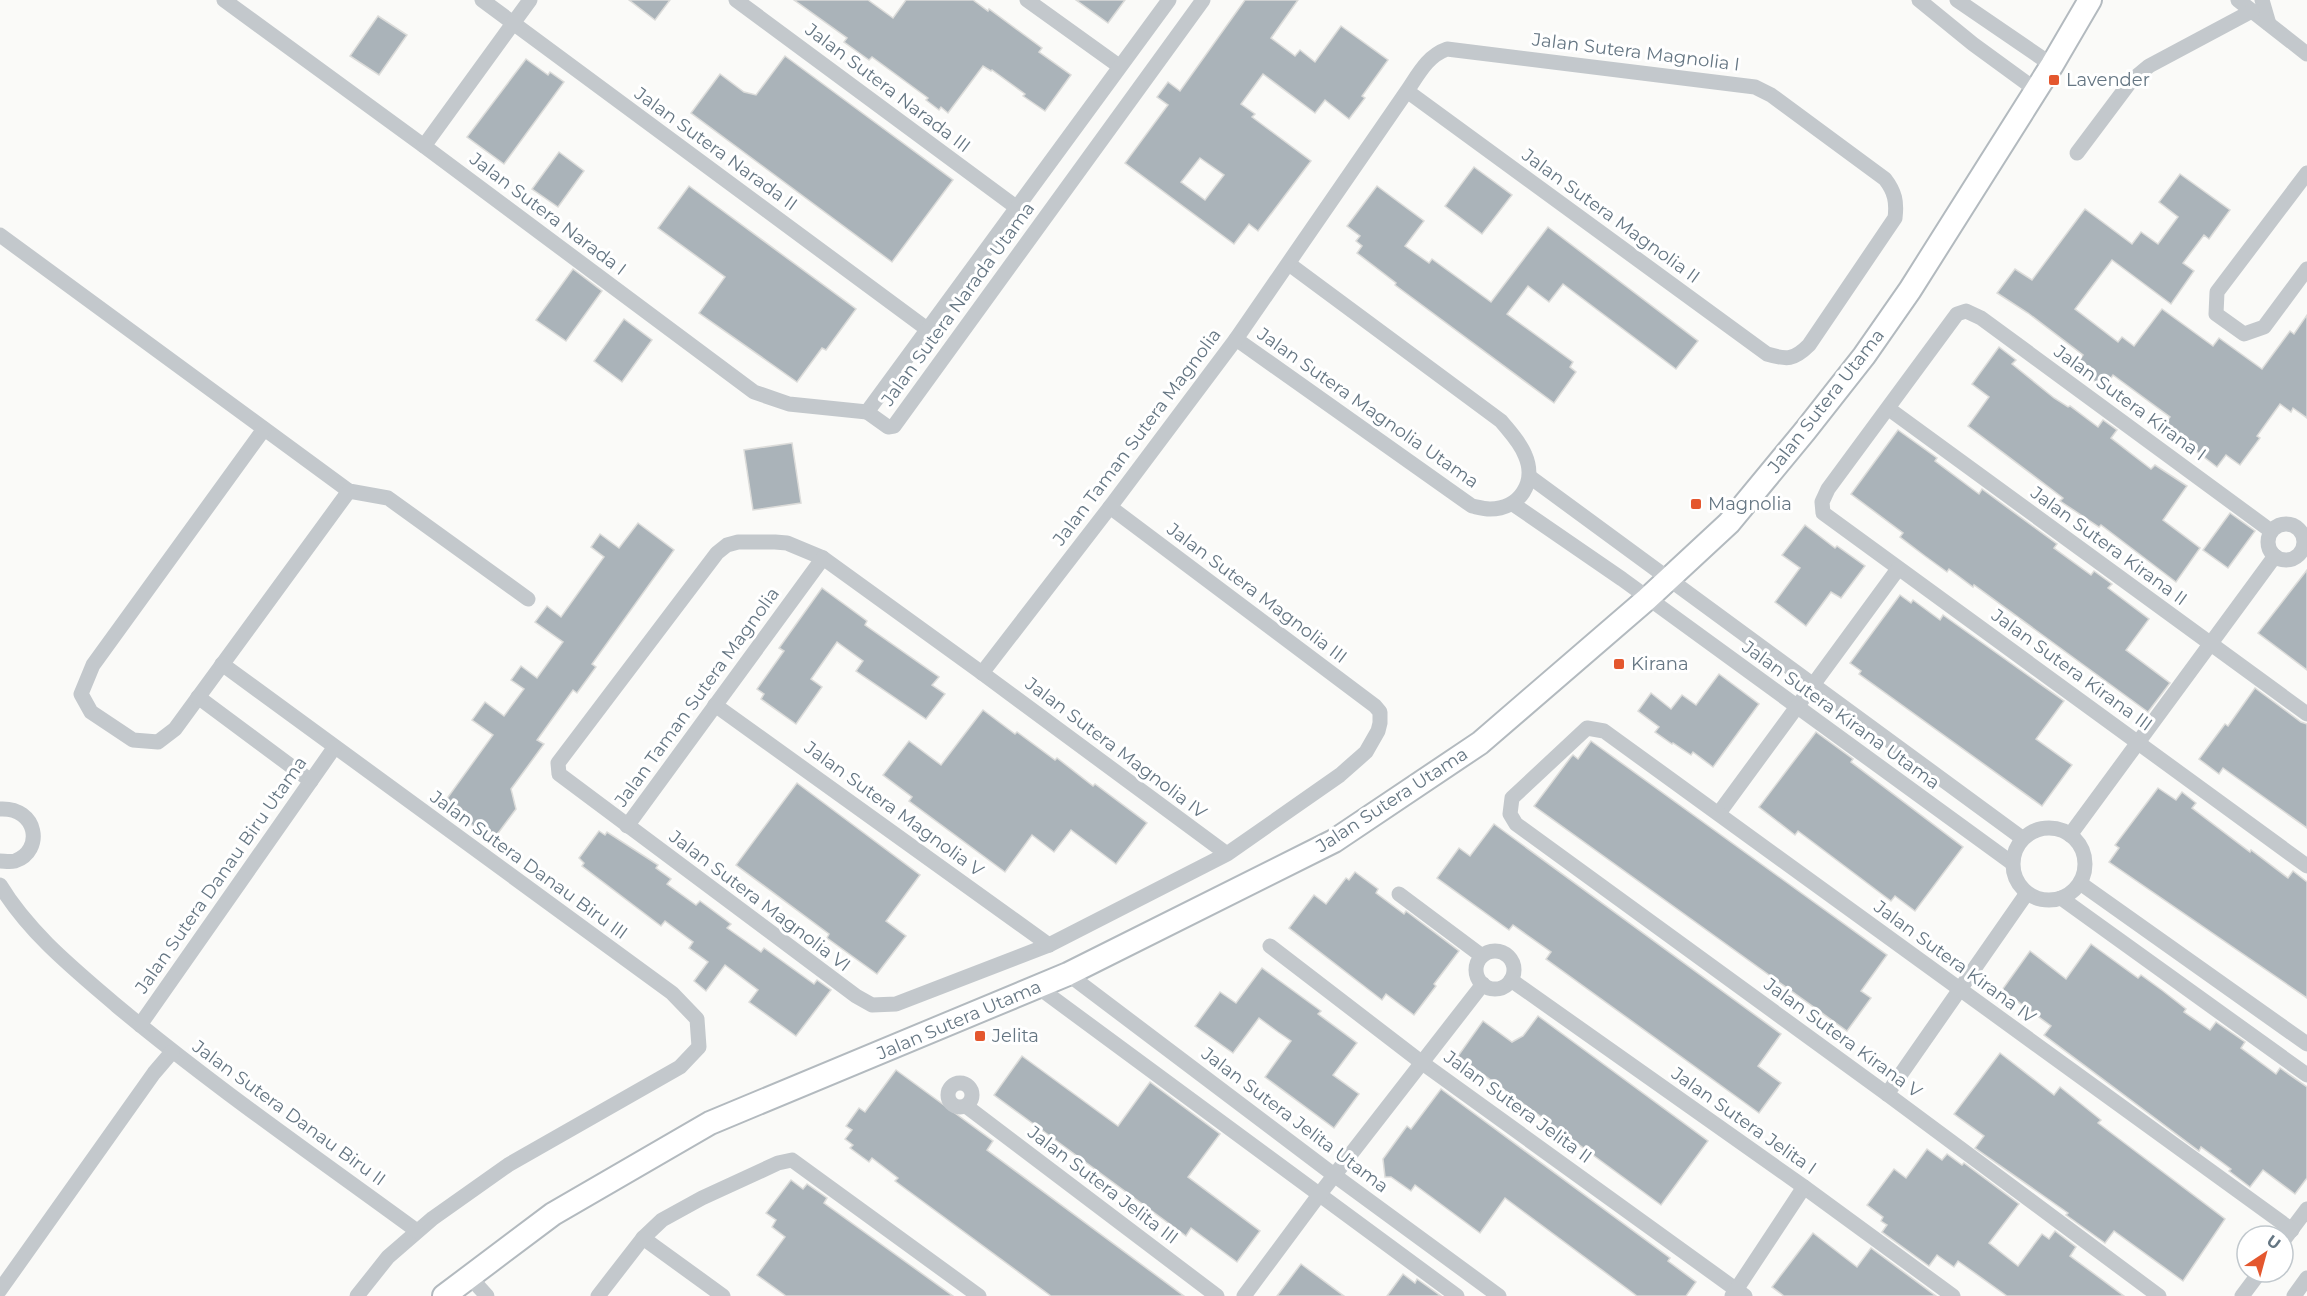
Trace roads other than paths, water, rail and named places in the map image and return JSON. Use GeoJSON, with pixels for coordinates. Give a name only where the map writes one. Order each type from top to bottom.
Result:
{"type":"FeatureCollection","features":[{"type":"Feature","properties":{"kind":"street","name":"Jalan Sutera Narada I"},"geometry":{"type":"LineString","coordinates":[[224,0],[754,392],[789,405],[867,412]]}},
{"type":"Feature","properties":{"kind":"street","name":"Jalan Sutera Narada II"},"geometry":{"type":"LineString","coordinates":[[482,0],[927,329]]}},
{"type":"Feature","properties":{"kind":"street"},"geometry":{"type":"LineString","coordinates":[[424,146],[530,0]]}},
{"type":"Feature","properties":{"kind":"street","name":"Jalan Sutera Narada III"},"geometry":{"type":"LineString","coordinates":[[736,0],[1016,207]]}},
{"type":"Feature","properties":{"kind":"street"},"geometry":{"type":"LineString","coordinates":[[1027,0],[1119,66]]}},
{"type":"Feature","properties":{"kind":"street","name":"Jalan Sutera Narada Utama"},"geometry":{"type":"LineString","coordinates":[[1169,0],[867,412],[888,427],[894,426],[1203,0]]}},
{"type":"Feature","properties":{"kind":"street"},"geometry":{"type":"LineString","coordinates":[[1919,0],[1973,44],[2036,90]]}},
{"type":"Feature","properties":{"kind":"street"},"geometry":{"type":"LineString","coordinates":[[1957,0],[2052,65]]}},
{"type":"Feature","properties":{"kind":"street","name":"Jalan Sutera Utama"},"geometry":{"type":"LineString","coordinates":[[456,1289],[553,1214],[710,1123],[1068,974],[1334,842],[1480,743],[1647,598],[1729,523],[1805,431],[1864,356],[1910,290],[2052,65],[2090,0]]}},
{"type":"Feature","properties":{"kind":"street"},"geometry":{"type":"LineString","coordinates":[[2238,0],[2257,5],[2269,24],[2307,54]]}},
{"type":"Feature","properties":{"kind":"street"},"geometry":{"type":"LineString","coordinates":[[2077,153],[2131,81],[2150,66],[2257,5]]}},
{"type":"Feature","properties":{"kind":"street","name":"Jalan Sutera Magnolia I"},"geometry":{"type":"LineString","coordinates":[[1429,60],[1437,53],[1447,49],[1755,87],[1771,95],[1885,179],[1893,188],[1897,204],[1895,218],[1809,345],[1798,356]]}},
{"type":"Feature","properties":{"kind":"street","name":"Jalan Taman Sutera Magnolia"},"geometry":{"type":"LineString","coordinates":[[823,558],[627,826],[559,774],[558,763],[722,549],[738,542],[787,543],[823,558],[982,673],[1236,339],[1429,60]]}},
{"type":"Feature","properties":{"kind":"street","name":"Jalan Sutera Magnolia II"},"geometry":{"type":"LineString","coordinates":[[1407,91],[1767,354],[1782,359],[1798,356]]}},
{"type":"Feature","properties":{"kind":"street"},"geometry":{"type":"LineString","coordinates":[[2307,173],[2217,292],[2216,314],[2244,334],[2264,327],[2307,269]]}},
{"type":"Feature","properties":{"kind":"street"},"geometry":{"type":"LineString","coordinates":[[0,235],[349,491],[388,498],[528,599]]}},
{"type":"Feature","properties":{"kind":"street"},"geometry":{"type":"LineString","coordinates":[[1289,264],[1501,422],[1516,438],[1526,456],[1530,477],[1524,493],[1513,504],[1647,598]]}},
{"type":"Feature","properties":{"kind":"street","name":"Jalan Sutera Kirana I"},"geometry":{"type":"LineString","coordinates":[[1888,409],[1957,314],[1963,311],[1971,312],[2271,531]]}},
{"type":"Feature","properties":{"kind":"street","name":"Jalan Sutera Magnolia Utama"},"geometry":{"type":"LineString","coordinates":[[1236,339],[1472,506],[1491,509],[1513,504]]}},
{"type":"Feature","properties":{"kind":"street","name":"Jalan Sutera Kirana III"},"geometry":{"type":"LineString","coordinates":[[1888,409],[1828,489],[1822,502],[1823,513],[2307,866]]}},
{"type":"Feature","properties":{"kind":"street","name":"Jalan Sutera Kirana II"},"geometry":{"type":"LineString","coordinates":[[1888,409],[2307,714]]}},
{"type":"Feature","properties":{"kind":"street"},"geometry":{"type":"LineString","coordinates":[[264,429],[93,665],[81,694],[91,712],[133,741],[158,742],[175,729],[349,491]]}},
{"type":"Feature","properties":{"kind":"street"},"geometry":{"type":"LineString","coordinates":[[1530,477],[1668,578]]}},
{"type":"Feature","properties":{"kind":"street","name":"Jalan Sutera Magnolia III"},"geometry":{"type":"LineString","coordinates":[[1110,507],[1380,711],[1378,731],[1366,752],[1340,775],[1227,854]]}},
{"type":"Feature","properties":{"kind":"street"},"geometry":{"type":"LineString","coordinates":[[2278,526],[2293,526],[2303,537],[2304,555],[2284,560],[2275,556],[2268,544],[2271,531],[2278,526]]}},
{"type":"Feature","properties":{"kind":"street"},"geometry":{"type":"LineString","coordinates":[[2070,835],[2275,556]]}},
{"type":"Feature","properties":{"kind":"street"},"geometry":{"type":"LineString","coordinates":[[1719,813],[1898,569]]}},
{"type":"Feature","properties":{"kind":"street","name":"Jalan Sutera Kirana Utama"},"geometry":{"type":"LineString","coordinates":[[1668,578],[2022,838]]}},
{"type":"Feature","properties":{"kind":"street","name":"Jalan Sutera Kirana Utama"},"geometry":{"type":"LineString","coordinates":[[1647,598],[2012,863]]}},
{"type":"Feature","properties":{"kind":"street","name":"Jalan Sutera Danau Biru III"},"geometry":{"type":"LineString","coordinates":[[222,664],[672,993],[697,1019],[699,1047],[680,1067],[508,1165],[417,1231]]}},
{"type":"Feature","properties":{"kind":"street","name":"Jalan Sutera Magnolia IV"},"geometry":{"type":"LineString","coordinates":[[982,673],[1227,854]]}},
{"type":"Feature","properties":{"kind":"street"},"geometry":{"type":"LineString","coordinates":[[198,698],[311,781]]}},
{"type":"Feature","properties":{"kind":"street","name":"Jalan Sutera Magnolia V"},"geometry":{"type":"LineString","coordinates":[[715,705],[1049,945]]}},
{"type":"Feature","properties":{"kind":"street","name":"Jalan Sutera Kirana IV"},"geometry":{"type":"LineString","coordinates":[[1510,809],[1512,798],[1587,728],[1604,731],[1960,990],[2271,1224]]}},
{"type":"Feature","properties":{"kind":"street","name":"Jalan Sutera Danau Biru Utama"},"geometry":{"type":"LineString","coordinates":[[140,1025],[334,748]]}},
{"type":"Feature","properties":{"kind":"street"},"geometry":{"type":"LineString","coordinates":[[0,808],[13,808],[25,815],[32,827],[33,842],[26,854],[14,861],[0,861]]}},
{"type":"Feature","properties":{"kind":"street","name":"Jalan Sutera Kirana V"},"geometry":{"type":"LineString","coordinates":[[1510,809],[1516,824],[1887,1094],[2158,1296]]}},
{"type":"Feature","properties":{"kind":"street","name":"Jalan Sutera Magnolia VI"},"geometry":{"type":"LineString","coordinates":[[627,826],[856,996],[872,1005],[896,1004],[1049,945]]}},
{"type":"Feature","properties":{"kind":"street"},"geometry":{"type":"LineString","coordinates":[[2051,827],[2070,835],[2080,844],[2084,857],[2084,871],[2079,883],[2071,892],[2061,898],[2049,900],[2027,893],[2016,880],[2012,863],[2015,850],[2022,838],[2040,828],[2051,827]]}},
{"type":"Feature","properties":{"kind":"street"},"geometry":{"type":"LineString","coordinates":[[1049,945],[1227,854]]}},
{"type":"Feature","properties":{"kind":"street"},"geometry":{"type":"LineString","coordinates":[[2079,883],[2307,1044]]}},
{"type":"Feature","properties":{"kind":"street","name":"Jalan Sutera Danau Biru II"},"geometry":{"type":"LineString","coordinates":[[0,885],[14,909],[66,962],[172,1052],[417,1231]]}},
{"type":"Feature","properties":{"kind":"street"},"geometry":{"type":"LineString","coordinates":[[1887,1094],[2027,893]]}},
{"type":"Feature","properties":{"kind":"street"},"geometry":{"type":"LineString","coordinates":[[1399,894],[1482,956]]}},
{"type":"Feature","properties":{"kind":"street"},"geometry":{"type":"LineString","coordinates":[[2061,898],[2307,1075]]}},
{"type":"Feature","properties":{"kind":"street","name":"Jalan Sutera Jelita II"},"geometry":{"type":"LineString","coordinates":[[1270,946],[1421,1062],[1738,1294]]}},
{"type":"Feature","properties":{"kind":"street"},"geometry":{"type":"LineString","coordinates":[[1490,952],[1500,952],[1508,956],[1513,963],[1514,972],[1504,988],[1492,989],[1483,984],[1477,975],[1477,965],[1482,956],[1490,952]]}},
{"type":"Feature","properties":{"kind":"street","name":"Jalan Sutera Jelita Utama"},"geometry":{"type":"LineString","coordinates":[[1068,974],[1334,1175],[1499,1296]]}},
{"type":"Feature","properties":{"kind":"street","name":"Jalan Sutera Jelita I"},"geometry":{"type":"LineString","coordinates":[[1511,980],[1804,1187],[1953,1296]]}},
{"type":"Feature","properties":{"kind":"street"},"geometry":{"type":"LineString","coordinates":[[1244,1296],[1318,1195],[1483,984]]}},
{"type":"Feature","properties":{"kind":"street"},"geometry":{"type":"LineString","coordinates":[[1038,987],[1457,1296]]}},
{"type":"Feature","properties":{"kind":"street"},"geometry":{"type":"LineString","coordinates":[[0,1290],[154,1073],[172,1052]]}},
{"type":"Feature","properties":{"kind":"street"},"geometry":{"type":"LineString","coordinates":[[1177,1089],[1195,1068]]}},
{"type":"Feature","properties":{"kind":"street","name":"Jalan Sutera Jelita III"},"geometry":{"type":"LineString","coordinates":[[966,1106],[1217,1296]]}},
{"type":"Feature","properties":{"kind":"street"},"geometry":{"type":"LineString","coordinates":[[598,1296],[643,1238],[662,1220],[680,1209],[778,1163],[790,1161],[796,1162],[979,1296]]}},
{"type":"Feature","properties":{"kind":"street"},"geometry":{"type":"LineString","coordinates":[[1738,1294],[1804,1187]]}},
{"type":"Feature","properties":{"kind":"street"},"geometry":{"type":"LineString","coordinates":[[2295,1225],[2307,1209]]}},
{"type":"Feature","properties":{"kind":"street"},"geometry":{"type":"LineString","coordinates":[[357,1296],[388,1257],[417,1231]]}},
{"type":"Feature","properties":{"kind":"street"},"geometry":{"type":"LineString","coordinates":[[643,1238],[723,1296]]}},
{"type":"Feature","properties":{"kind":"street"},"geometry":{"type":"LineString","coordinates":[[2294,1296],[2307,1278]]}},
{"type":"Feature","properties":{"kind":"street"},"geometry":{"type":"LineString","coordinates":[[456,1289],[488,1296]]}},
{"type":"Feature","properties":{"kind":"place","name":"Lavender"},"geometry":{"type":"Point","coordinates":[2054,80]}},
{"type":"Feature","properties":{"kind":"place","name":"Magnolia"},"geometry":{"type":"Point","coordinates":[1696,504]}},
{"type":"Feature","properties":{"kind":"place","name":"Kirana"},"geometry":{"type":"Point","coordinates":[1619,664]}},
{"type":"Feature","properties":{"kind":"place","name":"Jelita"},"geometry":{"type":"Point","coordinates":[980,1036]}}]}
